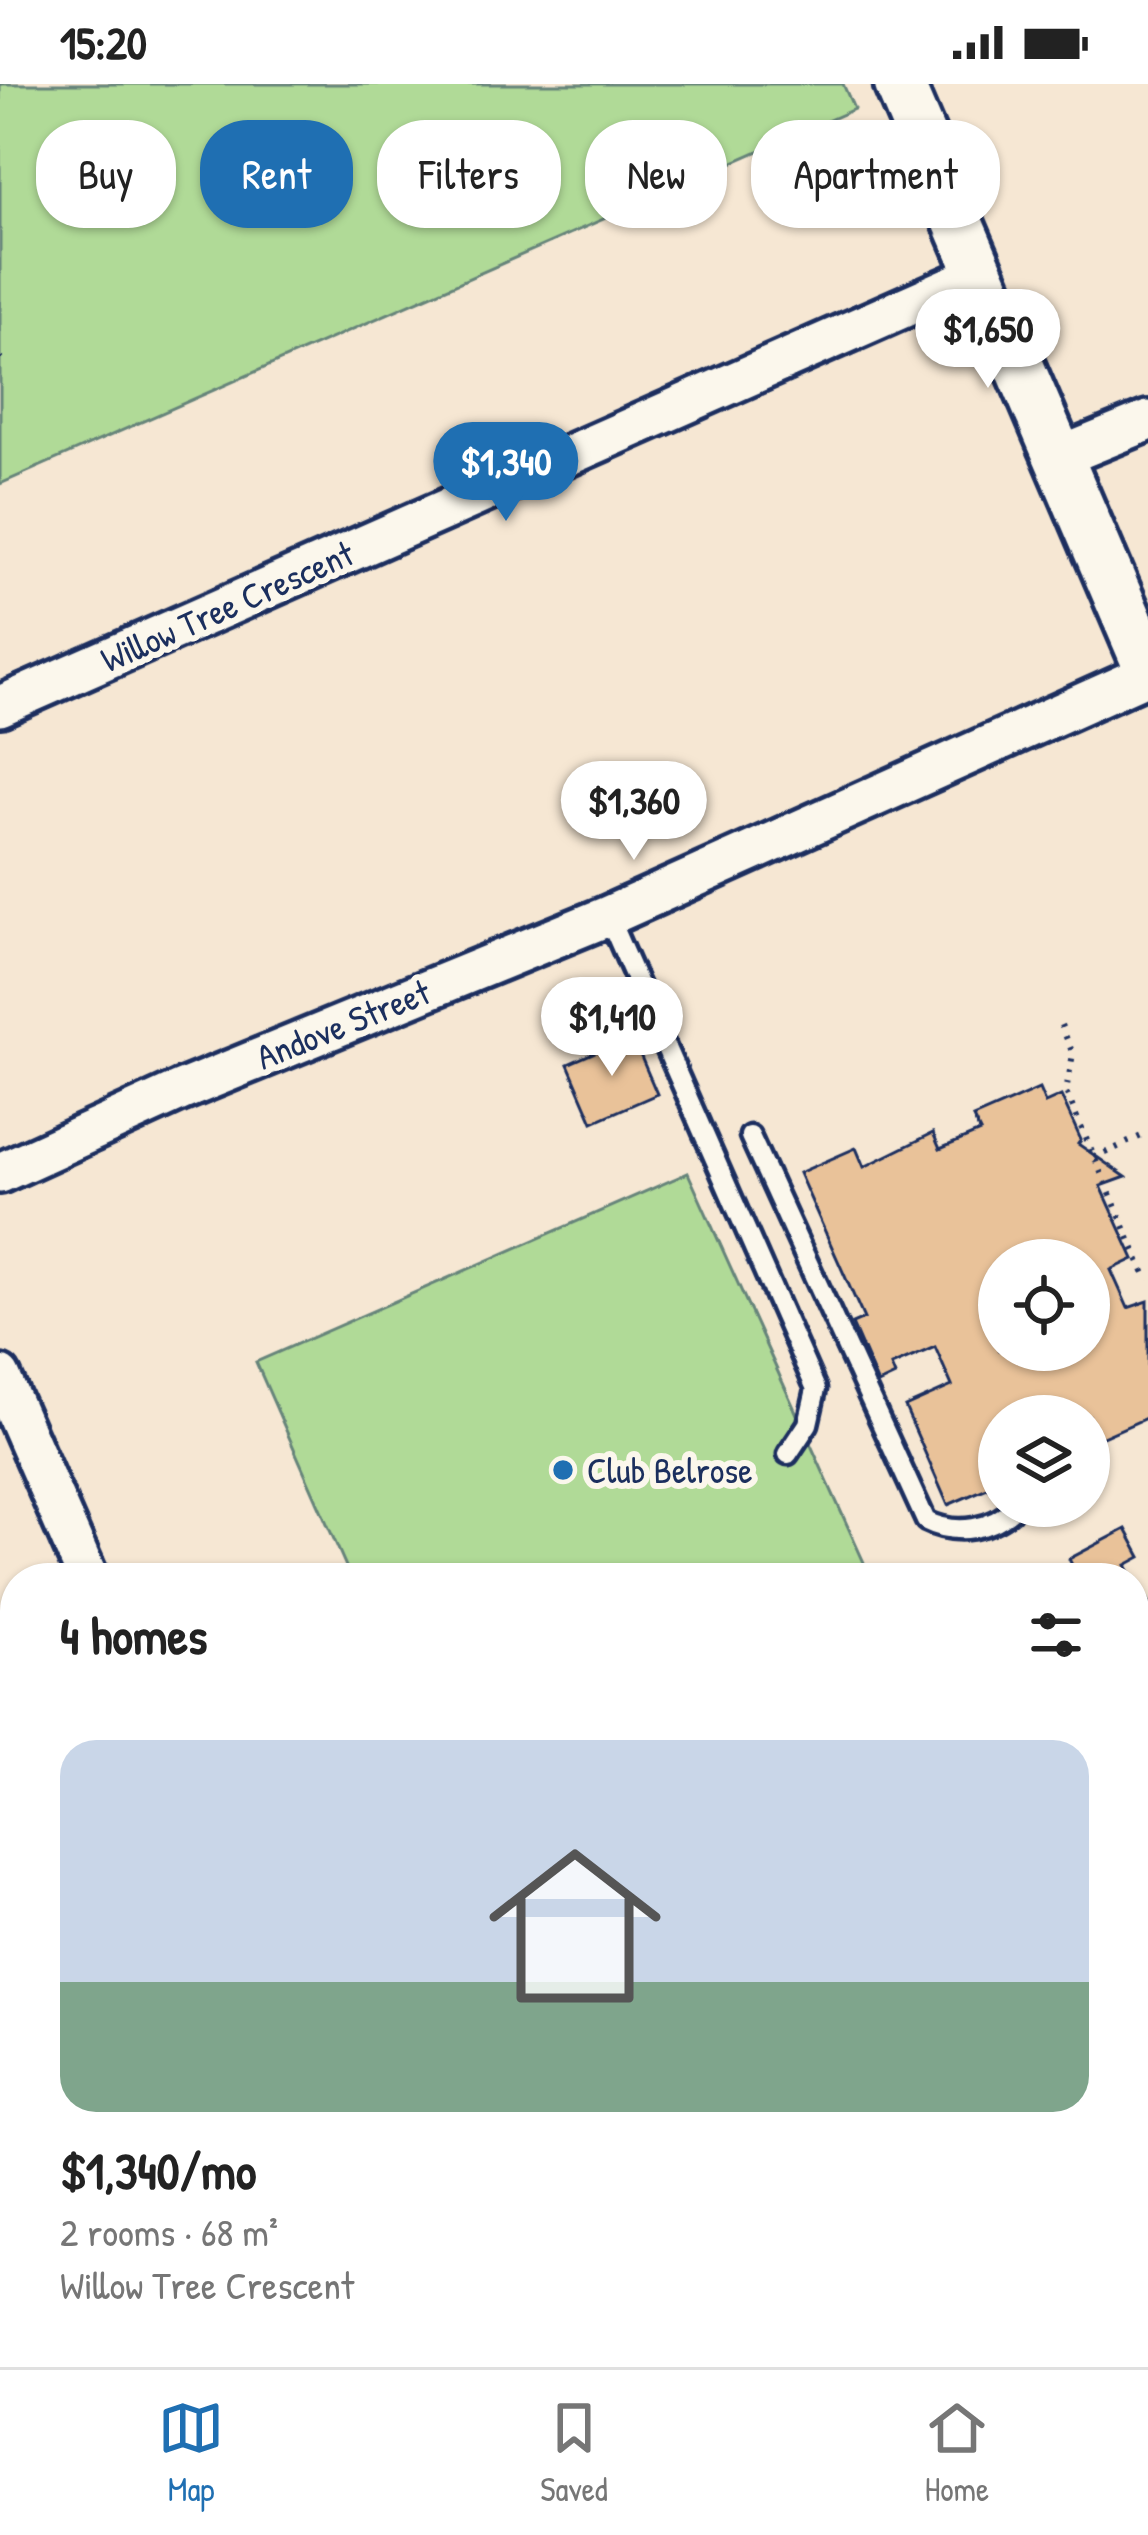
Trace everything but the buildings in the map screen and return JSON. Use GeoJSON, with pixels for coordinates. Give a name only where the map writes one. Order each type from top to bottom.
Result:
{"type":"FeatureCollection","features":[{"type":"Feature","properties":{"kind":"street"},"geometry":{"type":"LineString","coordinates":[[899,84],[1062,456],[1148,671]]}},
{"type":"Feature","properties":{"kind":"street","name":"Willow Tree Crescent"},"geometry":{"type":"LineString","coordinates":[[0,706],[982,273]]}},
{"type":"Feature","properties":{"kind":"street"},"geometry":{"type":"LineString","coordinates":[[1062,456],[1148,421]]}},
{"type":"Feature","properties":{"kind":"street","name":"Andove Street"},"geometry":{"type":"LineString","coordinates":[[0,1172],[180,1091],[608,916],[1148,671]]}},
{"type":"Feature","properties":{"kind":"street"},"geometry":{"type":"LineString","coordinates":[[0,1376],[81,1563]]}},
{"type":"Feature","properties":{"kind":"lane"},"geometry":{"type":"LineString","coordinates":[[608,916],[816,1389],[808,1424],[788,1454]]}},
{"type":"Feature","properties":{"kind":"lane"},"geometry":{"type":"LineString","coordinates":[[750,1136],[926,1522],[944,1528],[978,1526]]}},
{"type":"Feature","properties":{"kind":"path"},"geometry":{"type":"LineString","coordinates":[[1061,1025],[1073,1054],[1066,1092],[1148,1281]]}},
{"type":"Feature","properties":{"kind":"path"},"geometry":{"type":"LineString","coordinates":[[1094,1158],[1148,1133]]}},
{"type":"Feature","properties":{"kind":"green space"},"geometry":{"type":"Polygon","coordinates":[[[0,84],[843,84],[854,109],[829,120],[751,120],[751,154],[727,165],[727,120],[585,120],[585,227],[0,484],[0,84]]]}},
{"type":"Feature","properties":{"kind":"green space","name":"Club Belrose"},"geometry":{"type":"Polygon","coordinates":[[[688,1173],[864,1563],[344,1563],[256,1362],[688,1173]]]}},
{"type":"Feature","properties":{"kind":"place","name":"Club Belrose"},"geometry":{"type":"Point","coordinates":[563,1470]}}]}
